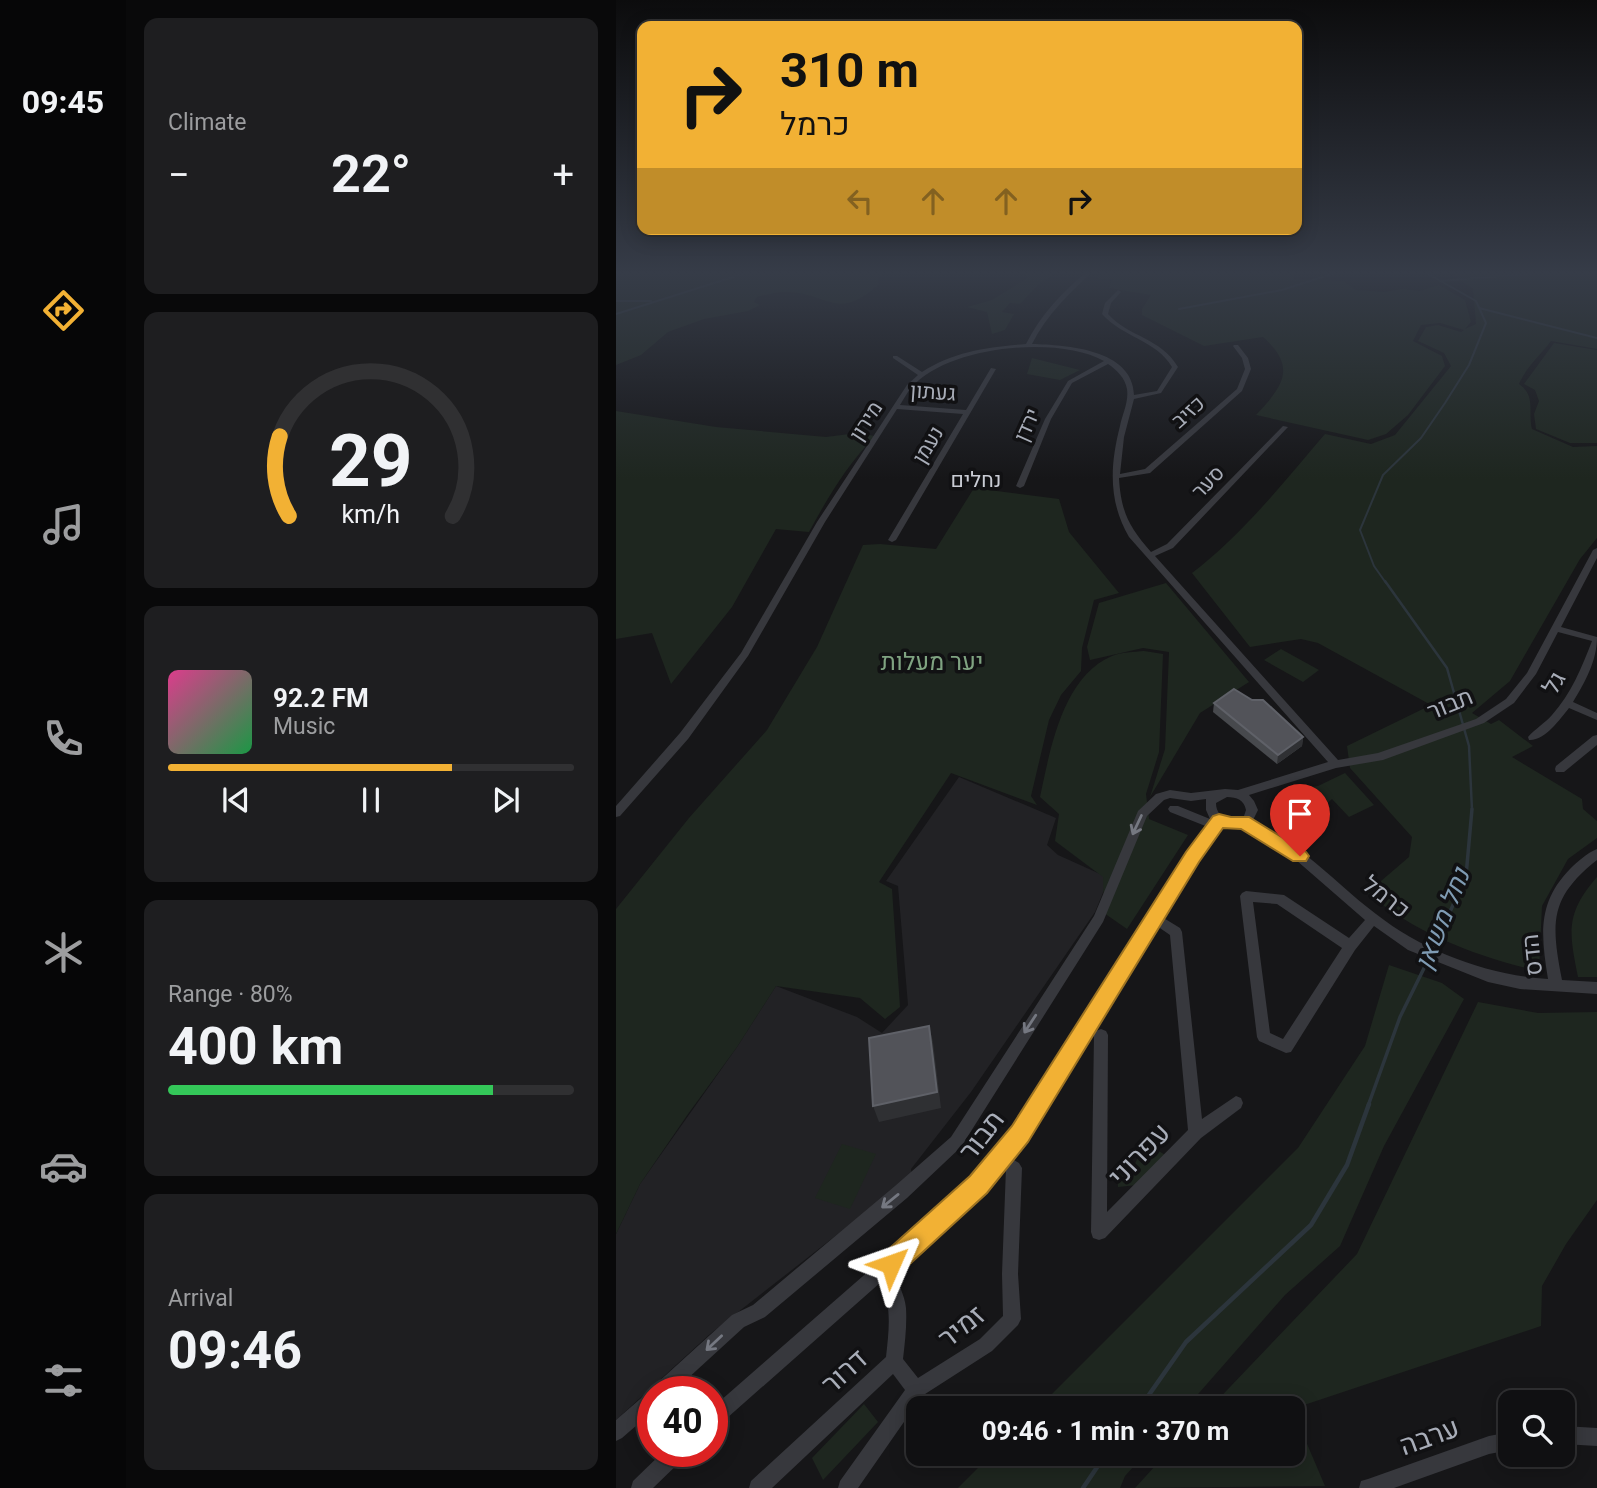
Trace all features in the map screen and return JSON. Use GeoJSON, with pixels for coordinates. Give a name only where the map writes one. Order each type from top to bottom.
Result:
{"type":"FeatureCollection","features":[{"type":"Feature","properties":{"kind":"street"},"geometry":{"type":"LineString","coordinates":[[1030,345],[1032,340]]}},
{"type":"Feature","properties":{"kind":"street"},"geometry":{"type":"LineString","coordinates":[[1131,398],[1159,392],[1175,367],[1165,351],[1145,340]]}},
{"type":"Feature","properties":{"kind":"street","name":"מירון"},"geometry":{"type":"LineString","coordinates":[[616,813],[684,736],[745,654],[821,522],[909,386],[922,375],[961,355],[1030,345],[1072,349],[1108,361]]}},
{"type":"Feature","properties":{"kind":"street","name":"כזיב"},"geometry":{"type":"LineString","coordinates":[[1115,477],[1147,471],[1240,390],[1248,369],[1245,358],[1236,346]]}},
{"type":"Feature","properties":{"kind":"street"},"geometry":{"type":"LineString","coordinates":[[895,357],[922,375]]}},
{"type":"Feature","properties":{"kind":"street"},"geometry":{"type":"LineString","coordinates":[[1108,361],[1130,384],[1131,398],[1116,455],[1117,503],[1123,520],[1336,764]]}},
{"type":"Feature","properties":{"kind":"street","name":"ירדן"},"geometry":{"type":"LineString","coordinates":[[1020,486],[1048,419],[1070,382],[1075,376],[1108,361]]}},
{"type":"Feature","properties":{"kind":"street","name":"נעמן"},"geometry":{"type":"LineString","coordinates":[[892,540],[993,369]]}},
{"type":"Feature","properties":{"kind":"street","name":"געתון"},"geometry":{"type":"LineString","coordinates":[[896,407],[968,412]]}},
{"type":"Feature","properties":{"kind":"street","name":"סער"},"geometry":{"type":"LineString","coordinates":[[1151,555],[1170,546],[1285,427]]}},
{"type":"Feature","properties":{"kind":"street","name":"תבור"},"geometry":{"type":"LineString","coordinates":[[1239,794],[1336,764],[1379,757],[1480,721],[1510,701],[1531,674],[1597,550]]}},
{"type":"Feature","properties":{"kind":"street"},"geometry":{"type":"LineString","coordinates":[[1554,628],[1597,640]]}},
{"type":"Feature","properties":{"kind":"street","name":"גל"},"geometry":{"type":"LineString","coordinates":[[1533,737],[1549,726],[1569,704],[1597,640]]}},
{"type":"Feature","properties":{"kind":"street"},"geometry":{"type":"LineString","coordinates":[[1569,704],[1597,717]]}},
{"type":"Feature","properties":{"kind":"street"},"geometry":{"type":"LineString","coordinates":[[1560,769],[1597,739]]}},
{"type":"Feature","properties":{"kind":"street"},"geometry":{"type":"LineString","coordinates":[[678,1376],[738,1321],[759,1311],[901,1192],[956,1142],[1100,918],[1142,814],[1160,797],[1170,794],[1191,797],[1239,794],[1249,801],[1252,810],[1243,822],[1231,824],[1174,810]]}},
{"type":"Feature","properties":{"kind":"street"},"geometry":{"type":"LineString","coordinates":[[1215,819],[1211,802],[1219,794]]}},
{"type":"Feature","properties":{"kind":"street"},"geometry":{"type":"LineString","coordinates":[[1191,797],[1215,819]]}},
{"type":"Feature","properties":{"kind":"street","name":"תבור"},"geometry":{"type":"LineString","coordinates":[[728,1406],[979,1184],[1020,1134],[1156,919],[1215,819]]}},
{"type":"Feature","properties":{"kind":"street","name":"כרמל"},"geometry":{"type":"LineString","coordinates":[[1243,822],[1300,856],[1373,919],[1413,946],[1488,976],[1520,983],[1597,988]]}},
{"type":"Feature","properties":{"kind":"street","name":"הדס"},"geometry":{"type":"LineString","coordinates":[[1556,986],[1547,937],[1551,909],[1562,885],[1579,867],[1597,854]]}},
{"type":"Feature","properties":{"kind":"street"},"geometry":{"type":"LineString","coordinates":[[1350,946],[1280,899],[1246,896],[1264,1037],[1286,1047],[1350,946],[1373,919]]}},
{"type":"Feature","properties":{"kind":"street","name":"עפרוני"},"geometry":{"type":"LineString","coordinates":[[1101,1035],[1099,1233],[1196,1133],[1176,932],[1156,919]]}},
{"type":"Feature","properties":{"kind":"street"},"geometry":{"type":"LineString","coordinates":[[1196,1133],[1236,1103]]}},
{"type":"Feature","properties":{"kind":"street","name":"זמיר"},"geometry":{"type":"LineString","coordinates":[[847,1488],[916,1390],[986,1345],[1012,1319],[1010,1274],[1014,1168]]}},
{"type":"Feature","properties":{"kind":"street","name":"דרור"},"geometry":{"type":"LineString","coordinates":[[758,1488],[894,1361],[897,1334],[896,1293],[888,1280],[891,1264]]}},
{"type":"Feature","properties":{"kind":"street"},"geometry":{"type":"LineString","coordinates":[[894,1361],[916,1390]]}},
{"type":"Feature","properties":{"kind":"street"},"geometry":{"type":"LineString","coordinates":[[616,1432],[637,1413]]}},
{"type":"Feature","properties":{"kind":"street"},"geometry":{"type":"LineString","coordinates":[[1575,1436],[1597,1437]]}},
{"type":"Feature","properties":{"kind":"street","name":"ערבה"},"geometry":{"type":"LineString","coordinates":[[1368,1488],[1498,1443]]}},
{"type":"Feature","properties":{"kind":"street"},"geometry":{"type":"LineString","coordinates":[[640,1488],[661,1467]]}},
{"type":"Feature","properties":{"kind":"shaded area"},"geometry":{"type":"Polygon","coordinates":[[[959,777],[1056,818],[1047,845],[1058,855],[1109,878],[1095,912],[971,1092],[911,1169],[912,1176],[710,1334],[664,1376],[637,1376],[637,1401],[616,1420],[616,1234],[640,1184],[737,1047],[776,986],[857,1017],[882,1033],[908,1005],[898,886],[886,881],[959,777]]]}},
{"type":"Feature","properties":{"kind":"green space"},"geometry":{"type":"Polygon","coordinates":[[[616,340],[658,340],[641,355],[616,365],[616,340]]]}},
{"type":"Feature","properties":{"kind":"green space"},"geometry":{"type":"Polygon","coordinates":[[[1193,340],[1240,340],[1204,346],[1193,340]]]}},
{"type":"Feature","properties":{"kind":"green space"},"geometry":{"type":"Polygon","coordinates":[[[1266,340],[1413,340],[1442,356],[1445,366],[1408,415],[1386,434],[1368,440],[1256,415],[1273,395],[1282,377],[1283,368],[1274,348],[1266,340]]]}},
{"type":"Feature","properties":{"kind":"green space"},"geometry":{"type":"Polygon","coordinates":[[[1597,340],[1597,349],[1551,341],[1529,367],[1519,384],[1530,399],[1532,429],[1573,447],[1597,446],[1597,538],[1580,559],[1510,681],[1472,713],[1491,724],[1499,720],[1533,746],[1512,757],[1582,799],[1583,809],[1597,821],[1597,838],[1568,859],[1542,906],[1539,971],[1493,959],[1448,942],[1406,921],[1367,893],[1409,857],[1412,837],[1350,768],[1347,746],[1431,705],[1318,643],[1301,639],[1250,647],[1192,573],[1245,525],[1325,434],[1371,444],[1395,435],[1451,366],[1444,353],[1418,341],[1597,340]]]}},
{"type":"Feature","properties":{"kind":"green space"},"geometry":{"type":"Polygon","coordinates":[[[1554,343],[1597,350],[1597,443],[1570,443],[1536,429],[1534,414],[1539,401],[1535,390],[1524,384],[1554,343]]]}},
{"type":"Feature","properties":{"kind":"green space"},"geometry":{"type":"Polygon","coordinates":[[[1032,358],[1080,370],[1060,380],[1027,374],[1032,358]]]}},
{"type":"Feature","properties":{"kind":"green space"},"geometry":{"type":"Polygon","coordinates":[[[616,411],[716,427],[826,437],[857,433],[875,436],[839,482],[809,532],[776,529],[732,607],[671,684],[652,633],[616,639],[616,411]]]}},
{"type":"Feature","properties":{"kind":"green space","name":"יער מעלות"},"geometry":{"type":"Polygon","coordinates":[[[974,488],[1059,499],[1069,532],[1119,593],[1094,600],[1082,648],[1081,671],[1061,695],[1049,720],[1031,796],[1037,805],[951,773],[879,882],[892,889],[900,1007],[885,1019],[860,998],[776,986],[737,1047],[640,1184],[616,1234],[616,909],[689,818],[767,730],[817,647],[863,545],[936,549],[974,488]]]}},
{"type":"Feature","properties":{"kind":"green space"},"geometry":{"type":"Polygon","coordinates":[[[1166,583],[1249,682],[1200,713],[1150,797],[1165,749],[1169,652],[1143,648],[1090,660],[1087,647],[1099,603],[1166,583]]]}},
{"type":"Feature","properties":{"kind":"green space"},"geometry":{"type":"Polygon","coordinates":[[[1281,649],[1319,670],[1303,682],[1264,660],[1281,649]]]}},
{"type":"Feature","properties":{"kind":"green space"},"geometry":{"type":"Polygon","coordinates":[[[1144,651],[1163,654],[1159,752],[1146,794],[1149,819],[1188,835],[1127,929],[1104,913],[1103,877],[1055,841],[1059,814],[1040,797],[1061,717],[1081,680],[1095,666],[1112,656],[1144,651]]]}},
{"type":"Feature","properties":{"kind":"green space"},"geometry":{"type":"Polygon","coordinates":[[[1345,773],[1374,805],[1349,817],[1332,799],[1287,839],[1274,805],[1282,791],[1318,786],[1345,773]]]}},
{"type":"Feature","properties":{"kind":"green space"},"geometry":{"type":"Polygon","coordinates":[[[1597,877],[1597,977],[1578,977],[1572,924],[1579,902],[1597,877]]]}},
{"type":"Feature","properties":{"kind":"green space"},"geometry":{"type":"Polygon","coordinates":[[[1389,965],[1442,983],[1464,999],[1384,1146],[1340,1246],[1285,1295],[1196,1396],[1050,1396],[1298,1148],[1365,1046],[1389,965]]]}},
{"type":"Feature","properties":{"kind":"green space"},"geometry":{"type":"Polygon","coordinates":[[[1478,1002],[1538,1013],[1597,1012],[1597,1200],[1566,1244],[1542,1286],[1541,1326],[1305,1405],[1305,1396],[1221,1396],[1357,1254],[1478,1002]]]}},
{"type":"Feature","properties":{"kind":"green space"},"geometry":{"type":"Polygon","coordinates":[[[842,1144],[876,1154],[850,1209],[815,1198],[842,1144]]]}},
{"type":"Feature","properties":{"kind":"green space"},"geometry":{"type":"Polygon","coordinates":[[[1157,1150],[1167,1156],[1147,1184],[1118,1187],[1117,1167],[1135,1164],[1139,1154],[1157,1150]]]}},
{"type":"Feature","properties":{"kind":"green space"},"geometry":{"type":"Polygon","coordinates":[[[864,1404],[878,1422],[823,1480],[812,1458],[864,1404]]]}},
{"type":"Feature","properties":{"kind":"green space"},"geometry":{"type":"Polygon","coordinates":[[[1305,1439],[1325,1486],[1135,1488],[1155,1466],[1305,1466],[1305,1439]]]}},
{"type":"Feature","properties":{"kind":"green space"},"geometry":{"type":"Polygon","coordinates":[[[980,1466],[1134,1466],[1125,1476],[1120,1488],[958,1488],[980,1466]]]}},
{"type":"Feature","properties":{"kind":"building"},"geometry":{"type":"Polygon","coordinates":[[[1234,689],[1252,700],[1263,700],[1303,737],[1278,755],[1214,703],[1234,689]]]}},
{"type":"Feature","properties":{"kind":"building"},"geometry":{"type":"Polygon","coordinates":[[[929,1026],[937,1092],[873,1106],[869,1038],[929,1026]]]}},
{"type":"Feature","properties":{"kind":"waterway","name":"נחל משאן"},"geometry":{"type":"LineString","coordinates":[[1386,583],[1374,566],[1360,530],[1383,475],[1421,438],[1469,365],[1479,340]]}},
{"type":"Feature","properties":{"kind":"waterway","name":"נחל משאן"},"geometry":{"type":"LineString","coordinates":[[1385,581],[1447,668],[1469,746],[1472,809]]}},
{"type":"Feature","properties":{"kind":"waterway","name":"נחל משאן"},"geometry":{"type":"LineString","coordinates":[[1432,952],[1466,876],[1472,809]]}},
{"type":"Feature","properties":{"kind":"waterway","name":"נחל משאן"},"geometry":{"type":"LineString","coordinates":[[1368,1106],[1400,1017],[1429,958]]}},
{"type":"Feature","properties":{"kind":"waterway","name":"נחל משאן"},"geometry":{"type":"LineString","coordinates":[[1148,1396],[1186,1342],[1311,1225],[1347,1165],[1369,1104]]}},
{"type":"Feature","properties":{"kind":"waterway","name":"נחל משאן"},"geometry":{"type":"LineString","coordinates":[[1083,1488],[1098,1466]]}},
{"type":"Feature","properties":{"kind":"district","name":"נחלים"},"geometry":{"type":"Point","coordinates":[976,480]}},
{"type":"Feature","properties":{"kind":"route"},"geometry":{"type":"LineString","coordinates":[[891,1264],[979,1184],[1020,1134],[1193,857],[1219,820],[1231,824],[1243,822],[1300,856]]}}]}
